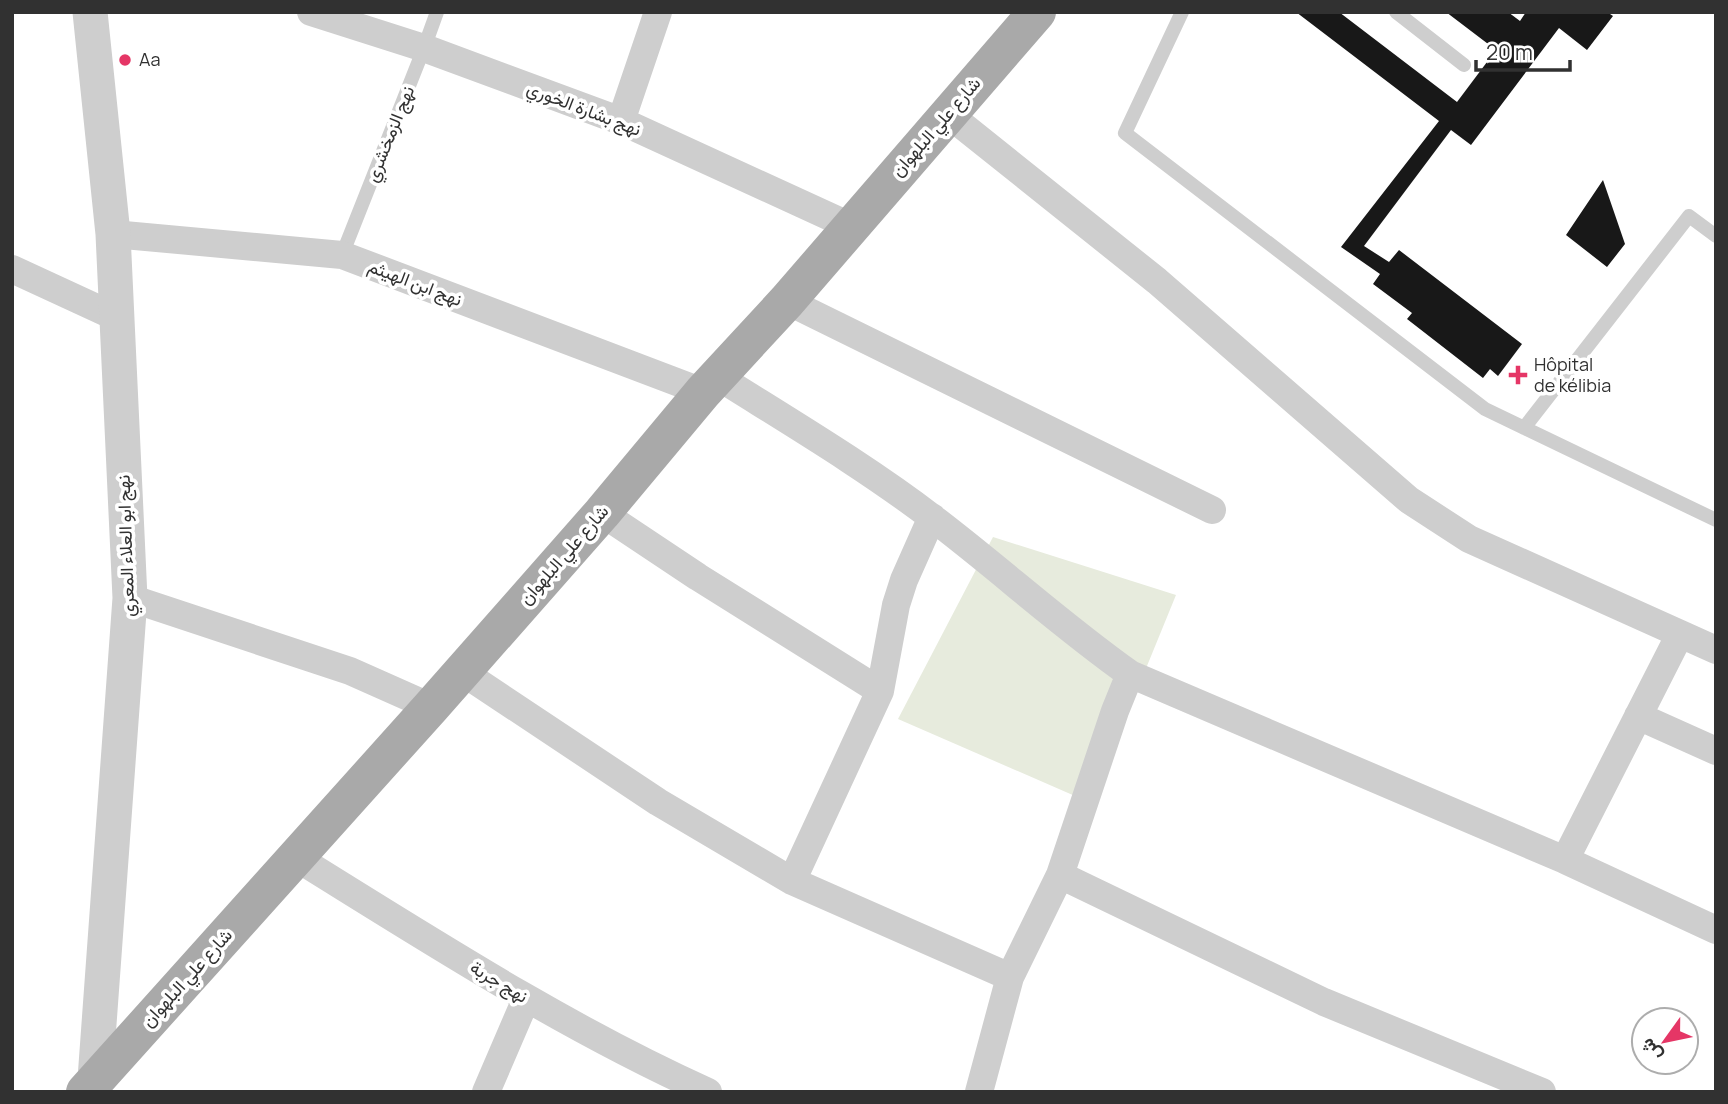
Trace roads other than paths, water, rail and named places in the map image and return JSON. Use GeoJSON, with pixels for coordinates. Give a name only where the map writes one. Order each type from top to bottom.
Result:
{"type":"FeatureCollection","features":[{"type":"Feature","properties":{"kind":"main road","name":"شارع علي البلهوان"},"geometry":{"type":"LineString","coordinates":[[102,1079],[602,513],[710,384],[787,301],[1037,12]]}},
{"type":"Feature","properties":{"kind":"street","name":"نهج ابو العلاء المعري"},"geometry":{"type":"LineString","coordinates":[[90,12],[113,234],[130,598],[102,1079]]}},
{"type":"Feature","properties":{"kind":"street","name":"نهج بشارة الخوري"},"geometry":{"type":"LineString","coordinates":[[311,12],[425,48],[621,121],[850,226]]}},
{"type":"Feature","properties":{"kind":"street"},"geometry":{"type":"LineString","coordinates":[[621,121],[658,12]]}},
{"type":"Feature","properties":{"kind":"street"},"geometry":{"type":"LineString","coordinates":[[948,114],[1157,281],[1409,500],[1439,521],[1469,539],[1716,650]]}},
{"type":"Feature","properties":{"kind":"street","name":"نهج ابن الهيثم"},"geometry":{"type":"LineString","coordinates":[[113,234],[342,255],[710,384],[836,452],[932,517],[1080,639],[1130,674],[1565,860],[1716,930]]}},
{"type":"Feature","properties":{"kind":"street"},"geometry":{"type":"LineString","coordinates":[[12,269],[116,317]]}},
{"type":"Feature","properties":{"kind":"street"},"geometry":{"type":"LineString","coordinates":[[787,301],[1212,510]]}},
{"type":"Feature","properties":{"kind":"street"},"geometry":{"type":"LineString","coordinates":[[602,513],[698,577],[880,691]]}},
{"type":"Feature","properties":{"kind":"street"},"geometry":{"type":"LineString","coordinates":[[792,881],[880,691],[896,604],[932,517]]}},
{"type":"Feature","properties":{"kind":"street"},"geometry":{"type":"LineString","coordinates":[[130,598],[350,671],[431,707]]}},
{"type":"Feature","properties":{"kind":"street"},"geometry":{"type":"LineString","coordinates":[[1565,860],[1681,634]]}},
{"type":"Feature","properties":{"kind":"street"},"geometry":{"type":"LineString","coordinates":[[461,671],[658,802],[792,881],[1010,977]]}},
{"type":"Feature","properties":{"kind":"street"},"geometry":{"type":"LineString","coordinates":[[979,1092],[1010,977],[1060,875],[1130,674]]}},
{"type":"Feature","properties":{"kind":"street"},"geometry":{"type":"LineString","coordinates":[[1638,716],[1716,751]]}},
{"type":"Feature","properties":{"kind":"street","name":"نهج جربة"},"geometry":{"type":"LineString","coordinates":[[297,858],[526,999],[621,1051],[708,1092]]}},
{"type":"Feature","properties":{"kind":"street"},"geometry":{"type":"LineString","coordinates":[[1060,875],[1325,1002],[1542,1092]]}},
{"type":"Feature","properties":{"kind":"street"},"geometry":{"type":"LineString","coordinates":[[486,1092],[526,999]]}},
{"type":"Feature","properties":{"kind":"lane","name":"نهج الزمخشري"},"geometry":{"type":"LineString","coordinates":[[342,255],[425,48],[436,12]]}},
{"type":"Feature","properties":{"kind":"lane"},"geometry":{"type":"LineString","coordinates":[[1182,12],[1125,133],[1485,409],[1716,520]]}},
{"type":"Feature","properties":{"kind":"lane"},"geometry":{"type":"LineString","coordinates":[[1396,12],[1464,65]]}},
{"type":"Feature","properties":{"kind":"lane"},"geometry":{"type":"LineString","coordinates":[[1524,428],[1689,216],[1716,236]]}},
{"type":"Feature","properties":{"kind":"place","name":"Aa"},"geometry":{"type":"Point","coordinates":[125,60]}},
{"type":"Feature","properties":{"kind":"place","name":"Hôpital de kélibia"},"geometry":{"type":"Point","coordinates":[1518,375]}}]}
